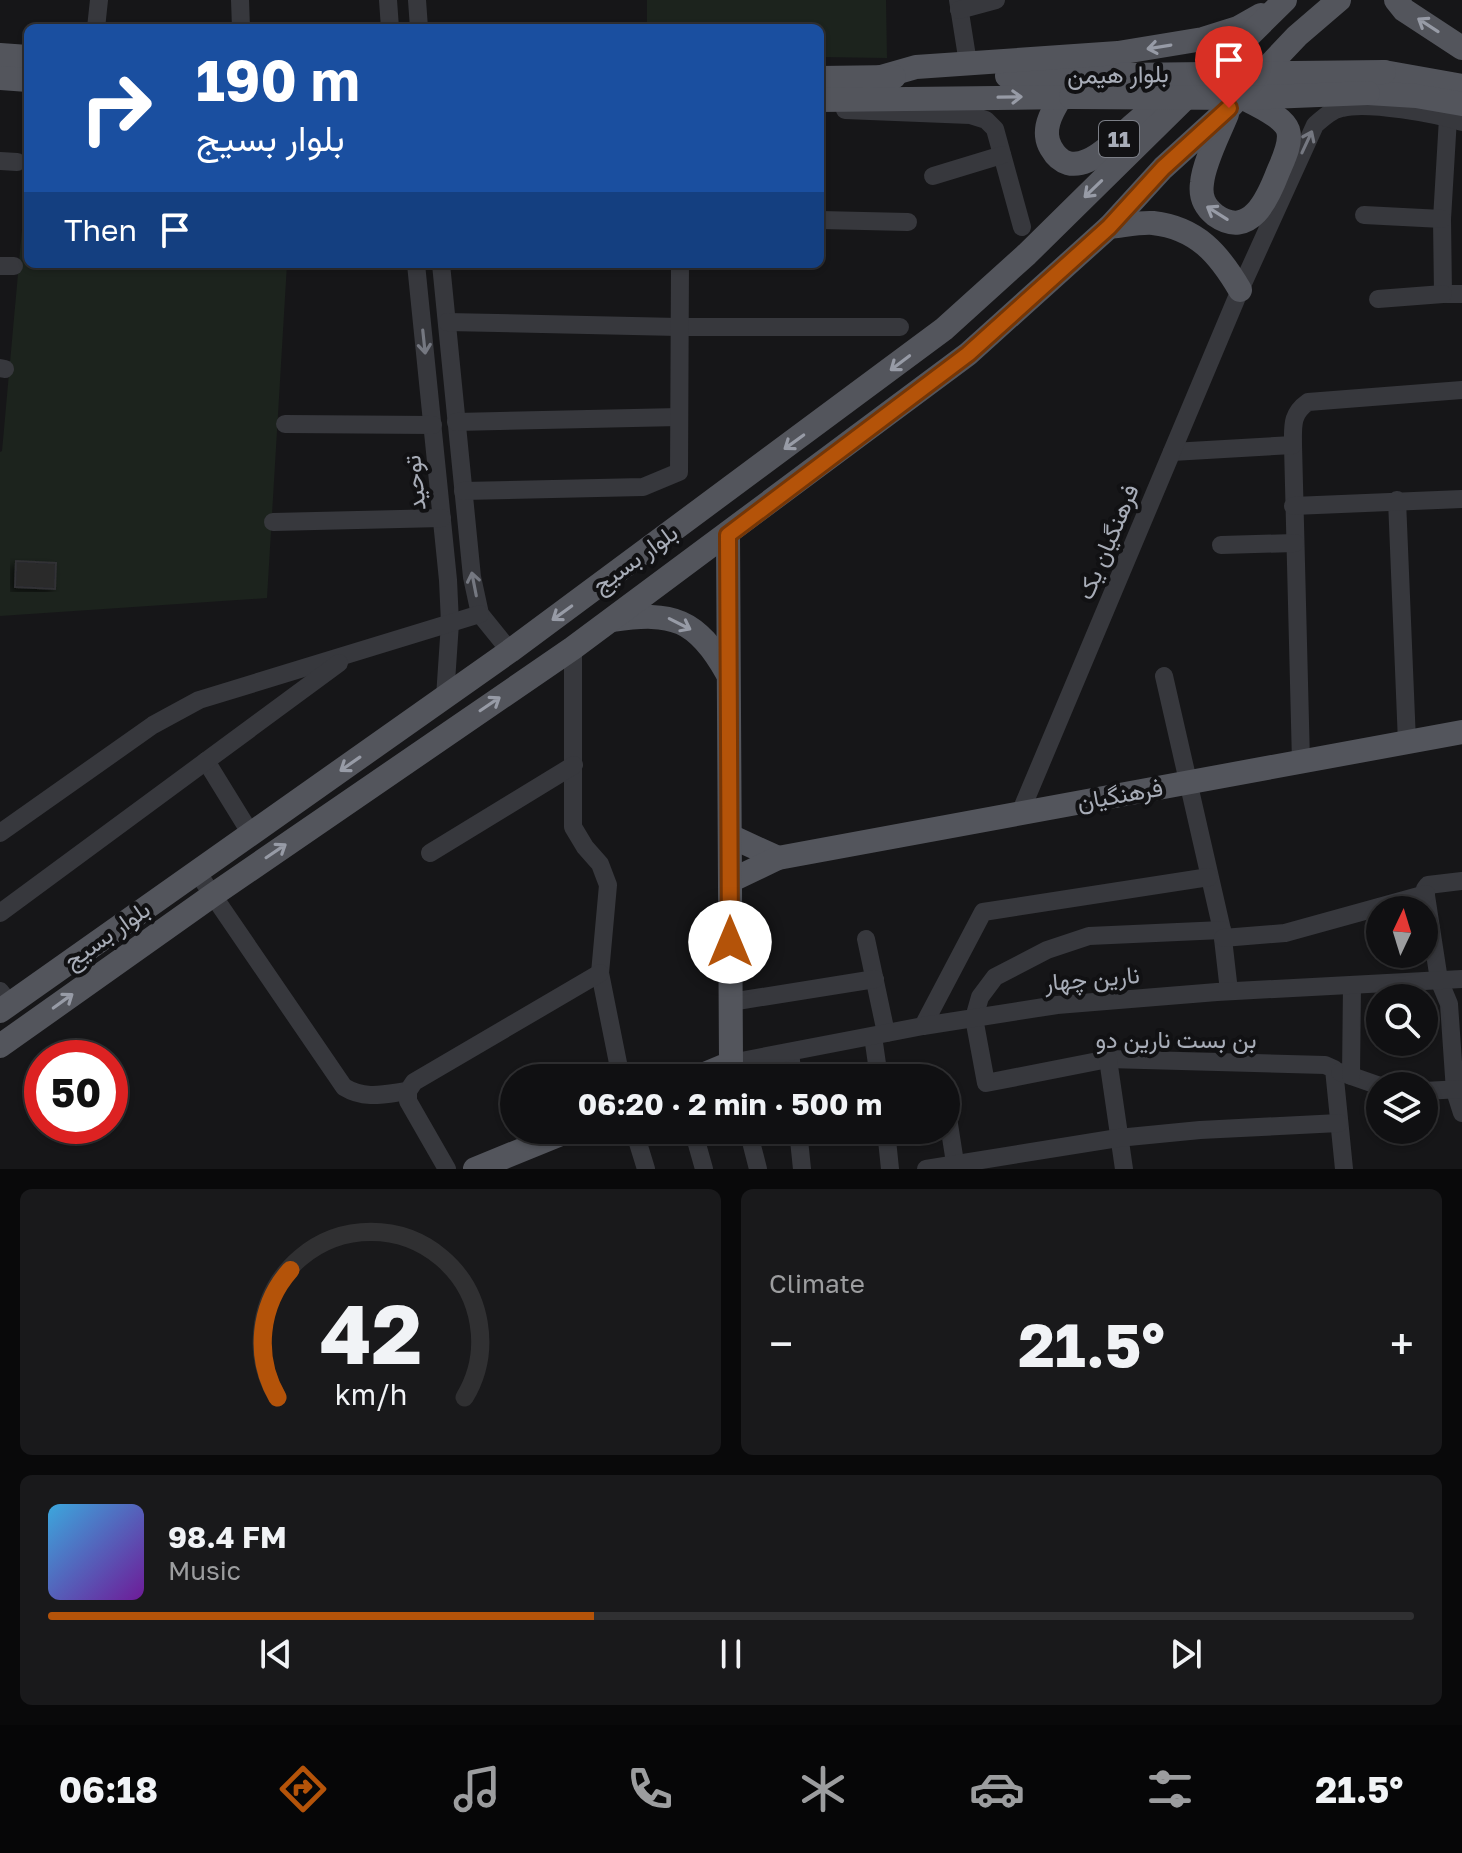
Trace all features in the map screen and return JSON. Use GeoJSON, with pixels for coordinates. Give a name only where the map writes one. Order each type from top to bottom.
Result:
{"type":"FeatureCollection","features":[{"type":"Feature","properties":{"kind":"main road","name":"بلوار بسیج"},"geometry":{"type":"LineString","coordinates":[[0,1046],[213,895],[573,648],[968,354],[1109,227],[1163,168],[1237,103],[1297,36],[1339,0]]}},
{"type":"Feature","properties":{"kind":"main road"},"geometry":{"type":"LineString","coordinates":[[1396,0],[1404,10],[1462,48]]}},
{"type":"Feature","properties":{"kind":"main road"},"geometry":{"type":"LineString","coordinates":[[881,77],[916,67],[1118,53],[1203,39],[1238,28],[1284,1]]}},
{"type":"Feature","properties":{"kind":"main road","name":"11"},"geometry":{"type":"LineString","coordinates":[[1066,97],[1047,127],[1047,140],[1055,154],[1067,163],[1085,164],[1106,151],[1178,87],[1229,56],[1284,1]]}},
{"type":"Feature","properties":{"kind":"main road"},"geometry":{"type":"LineString","coordinates":[[0,55],[24,57]]}},
{"type":"Feature","properties":{"kind":"main road","name":"بلوار بسیج"},"geometry":{"type":"LineString","coordinates":[[3,1002],[197,872],[510,651],[944,329],[1027,254],[1229,56]]}},
{"type":"Feature","properties":{"kind":"main road","name":"بلوار هیمن"},"geometry":{"type":"LineString","coordinates":[[824,78],[1384,72],[1462,86]]}},
{"type":"Feature","properties":{"kind":"main road"},"geometry":{"type":"LineString","coordinates":[[0,78],[24,80]]}},
{"type":"Feature","properties":{"kind":"main road","name":"بلوار هیمن"},"geometry":{"type":"LineString","coordinates":[[824,100],[1066,97],[1237,103],[1368,93],[1416,96],[1457,115]]}},
{"type":"Feature","properties":{"kind":"main road"},"geometry":{"type":"LineString","coordinates":[[1237,103],[1283,122],[1289,137],[1285,155],[1265,202],[1252,217],[1244,221],[1220,218],[1204,204],[1201,194],[1203,176],[1237,103]]}},
{"type":"Feature","properties":{"kind":"main road"},"geometry":{"type":"LineString","coordinates":[[1109,227],[1152,223],[1185,232],[1201,240],[1223,261],[1240,290]]}},
{"type":"Feature","properties":{"kind":"main road"},"geometry":{"type":"LineString","coordinates":[[857,396],[875,422]]}},
{"type":"Feature","properties":{"kind":"main road"},"geometry":{"type":"LineString","coordinates":[[728,535],[732,1064]]}},
{"type":"Feature","properties":{"kind":"main road"},"geometry":{"type":"LineString","coordinates":[[607,621],[648,615],[667,617],[680,623],[712,647],[730,679]]}},
{"type":"Feature","properties":{"kind":"main road","name":"فرهنگیان"},"geometry":{"type":"LineString","coordinates":[[730,881],[778,858],[1462,732]]}},
{"type":"Feature","properties":{"kind":"main road"},"geometry":{"type":"LineString","coordinates":[[730,836],[778,858]]}},
{"type":"Feature","properties":{"kind":"main road"},"geometry":{"type":"LineString","coordinates":[[475,1169],[537,1144]]}},
{"type":"Feature","properties":{"kind":"street"},"geometry":{"type":"LineString","coordinates":[[96,24],[99,0]]}},
{"type":"Feature","properties":{"kind":"street"},"geometry":{"type":"LineString","coordinates":[[240,0],[241,24]]}},
{"type":"Feature","properties":{"kind":"street"},"geometry":{"type":"LineString","coordinates":[[388,0],[390,24]]}},
{"type":"Feature","properties":{"kind":"street"},"geometry":{"type":"LineString","coordinates":[[417,0],[419,24]]}},
{"type":"Feature","properties":{"kind":"street"},"geometry":{"type":"LineString","coordinates":[[968,63],[959,5],[996,0]]}},
{"type":"Feature","properties":{"kind":"street","name":"فرهنگیان یک"},"geometry":{"type":"LineString","coordinates":[[1020,813],[1240,290],[1315,125],[1327,114],[1343,107],[1457,115]]}},
{"type":"Feature","properties":{"kind":"street"},"geometry":{"type":"LineString","coordinates":[[824,109],[970,115],[986,120],[995,129],[1022,227]]}},
{"type":"Feature","properties":{"kind":"street"},"geometry":{"type":"LineString","coordinates":[[1378,299],[1453,294],[1442,219],[1457,115]]}},
{"type":"Feature","properties":{"kind":"street"},"geometry":{"type":"LineString","coordinates":[[933,176],[1002,155]]}},
{"type":"Feature","properties":{"kind":"street"},"geometry":{"type":"LineString","coordinates":[[1364,215],[1442,219]]}},
{"type":"Feature","properties":{"kind":"street"},"geometry":{"type":"LineString","coordinates":[[824,220],[908,222]]}},
{"type":"Feature","properties":{"kind":"street","name":"توحید"},"geometry":{"type":"LineString","coordinates":[[416,268],[450,623],[445,697]]}},
{"type":"Feature","properties":{"kind":"street","name":"توحید"},"geometry":{"type":"LineString","coordinates":[[441,268],[472,577],[480,614],[510,651]]}},
{"type":"Feature","properties":{"kind":"street"},"geometry":{"type":"LineString","coordinates":[[463,491],[643,487],[679,472],[680,268]]}},
{"type":"Feature","properties":{"kind":"street"},"geometry":{"type":"LineString","coordinates":[[447,322],[678,327],[900,327]]}},
{"type":"Feature","properties":{"kind":"street"},"geometry":{"type":"LineString","coordinates":[[1301,762],[1293,418],[1297,409],[1308,402],[1462,390]]}},
{"type":"Feature","properties":{"kind":"street"},"geometry":{"type":"LineString","coordinates":[[456,422],[679,417]]}},
{"type":"Feature","properties":{"kind":"street"},"geometry":{"type":"LineString","coordinates":[[285,424],[433,425]]}},
{"type":"Feature","properties":{"kind":"street"},"geometry":{"type":"LineString","coordinates":[[1172,452],[1293,445]]}},
{"type":"Feature","properties":{"kind":"street"},"geometry":{"type":"LineString","coordinates":[[1293,506],[1462,499]]}},
{"type":"Feature","properties":{"kind":"street"},"geometry":{"type":"LineString","coordinates":[[1397,500],[1407,742]]}},
{"type":"Feature","properties":{"kind":"street"},"geometry":{"type":"LineString","coordinates":[[273,522],[442,518]]}},
{"type":"Feature","properties":{"kind":"street"},"geometry":{"type":"LineString","coordinates":[[1221,545],[1295,543]]}},
{"type":"Feature","properties":{"kind":"street"},"geometry":{"type":"LineString","coordinates":[[0,833],[153,725],[199,700],[480,614]]}},
{"type":"Feature","properties":{"kind":"street"},"geometry":{"type":"LineString","coordinates":[[573,648],[573,827],[600,864],[608,885],[600,973],[618,1064]]}},
{"type":"Feature","properties":{"kind":"street"},"geometry":{"type":"LineString","coordinates":[[0,913],[350,654]]}},
{"type":"Feature","properties":{"kind":"street"},"geometry":{"type":"LineString","coordinates":[[1164,676],[1222,934],[1229,991]]}},
{"type":"Feature","properties":{"kind":"street"},"geometry":{"type":"LineString","coordinates":[[206,761],[251,834]]}},
{"type":"Feature","properties":{"kind":"street"},"geometry":{"type":"LineString","coordinates":[[430,853],[574,765]]}},
{"type":"Feature","properties":{"kind":"street"},"geometry":{"type":"LineString","coordinates":[[197,872],[344,1087],[353,1093],[368,1096],[408,1091]]}},
{"type":"Feature","properties":{"kind":"street"},"geometry":{"type":"LineString","coordinates":[[923,1026],[983,912],[1209,877]]}},
{"type":"Feature","properties":{"kind":"street"},"geometry":{"type":"LineString","coordinates":[[974,1018],[980,997],[995,977],[1047,950],[1089,936],[1285,933],[1462,881]]}},
{"type":"Feature","properties":{"kind":"street"},"geometry":{"type":"LineString","coordinates":[[1426,890],[1439,980],[1449,1004],[1462,1113]]}},
{"type":"Feature","properties":{"kind":"street"},"geometry":{"type":"LineString","coordinates":[[866,939],[875,979],[879,1064]]}},
{"type":"Feature","properties":{"kind":"street"},"geometry":{"type":"LineString","coordinates":[[447,1169],[408,1101],[408,1091],[414,1082],[600,973]]}},
{"type":"Feature","properties":{"kind":"street"},"geometry":{"type":"LineString","coordinates":[[731,1002],[875,979]]}},
{"type":"Feature","properties":{"kind":"street","name":"نارین چهار"},"geometry":{"type":"LineString","coordinates":[[751,1064],[790,1052],[879,1034],[1057,1005],[1229,991],[1462,979]]}},
{"type":"Feature","properties":{"kind":"street"},"geometry":{"type":"LineString","coordinates":[[1344,1169],[1339,1123],[1352,985]]}},
{"type":"Feature","properties":{"kind":"street","name":"بن بست نارین دو"},"geometry":{"type":"LineString","coordinates":[[974,1018],[986,1083],[1108,1059],[1325,1065],[1366,1081]]}},
{"type":"Feature","properties":{"kind":"street"},"geometry":{"type":"LineString","coordinates":[[790,1052],[791,1064]]}},
{"type":"Feature","properties":{"kind":"street"},"geometry":{"type":"LineString","coordinates":[[1108,1059],[1124,1169]]}},
{"type":"Feature","properties":{"kind":"street"},"geometry":{"type":"LineString","coordinates":[[1438,1091],[1459,1090]]}},
{"type":"Feature","properties":{"kind":"street"},"geometry":{"type":"LineString","coordinates":[[926,1169],[1118,1138],[1200,1130],[1339,1123]]}},
{"type":"Feature","properties":{"kind":"street"},"geometry":{"type":"LineString","coordinates":[[638,1144],[646,1169]]}},
{"type":"Feature","properties":{"kind":"street"},"geometry":{"type":"LineString","coordinates":[[697,1144],[704,1169]]}},
{"type":"Feature","properties":{"kind":"street"},"geometry":{"type":"LineString","coordinates":[[752,1144],[758,1169]]}},
{"type":"Feature","properties":{"kind":"street"},"geometry":{"type":"LineString","coordinates":[[799,1144],[802,1169]]}},
{"type":"Feature","properties":{"kind":"street"},"geometry":{"type":"LineString","coordinates":[[887,1144],[890,1169]]}},
{"type":"Feature","properties":{"kind":"street"},"geometry":{"type":"LineString","coordinates":[[952,1144],[955,1166]]}},
{"type":"Feature","properties":{"kind":"shaded area"},"geometry":{"type":"Polygon","coordinates":[[[647,0],[886,0],[887,58],[824,57],[824,24],[647,24],[647,0]]]}},
{"type":"Feature","properties":{"kind":"shaded area"},"geometry":{"type":"Polygon","coordinates":[[[24,207],[24,268],[287,268],[267,598],[0,616],[2,451],[24,207]]]}},
{"type":"Feature","properties":{"kind":"building"},"geometry":{"type":"Polygon","coordinates":[[[16,561],[56,563],[55,589],[15,587],[16,561]]]}},
{"type":"Feature","properties":{"kind":"route"},"geometry":{"type":"LineString","coordinates":[[730,942],[728,535],[968,354],[1109,227],[1163,168],[1229,108]]}}]}
